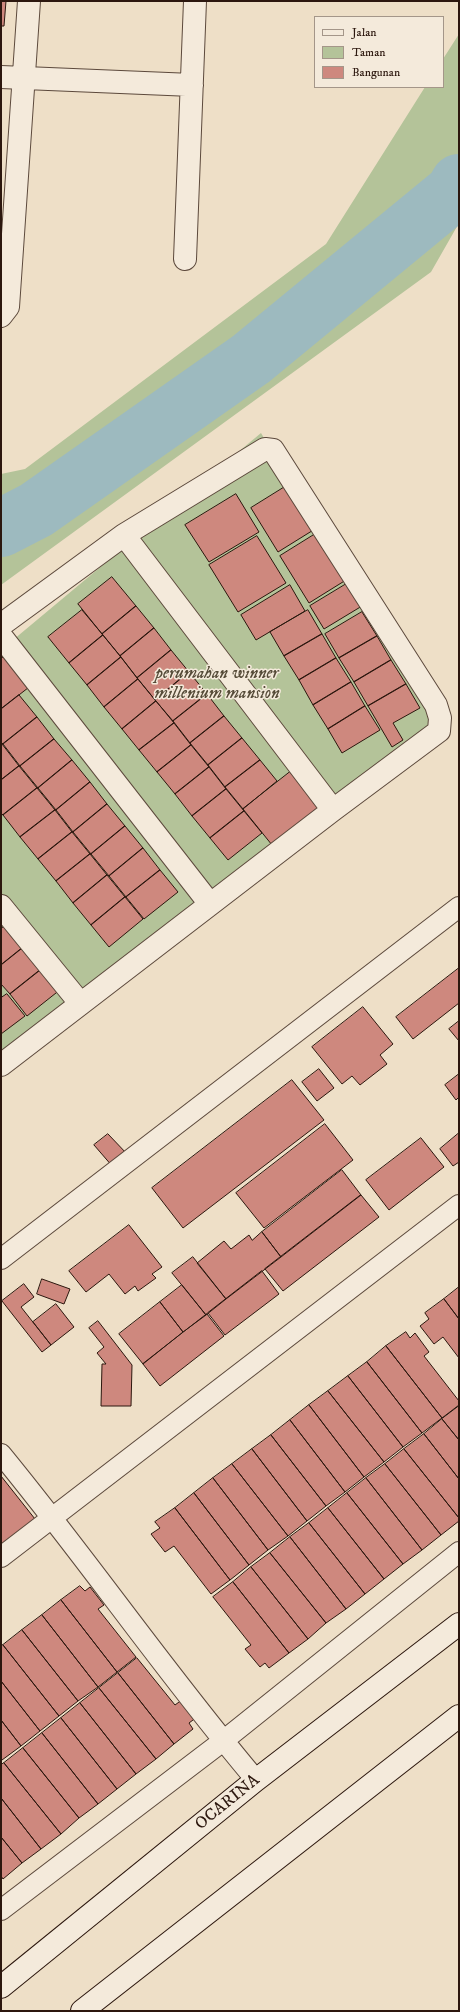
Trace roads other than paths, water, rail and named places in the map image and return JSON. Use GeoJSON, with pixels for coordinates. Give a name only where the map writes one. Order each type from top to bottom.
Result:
{"type":"FeatureCollection","features":[{"type":"Feature","properties":{"kind":"street"},"geometry":{"type":"LineString","coordinates":[[1,316],[8,307],[29,1]]}},
{"type":"Feature","properties":{"kind":"street"},"geometry":{"type":"LineString","coordinates":[[185,259],[195,1]]}},
{"type":"Feature","properties":{"kind":"street"},"geometry":{"type":"LineString","coordinates":[[1,77],[192,85]]}},
{"type":"Feature","properties":{"kind":"street"},"geometry":{"type":"LineString","coordinates":[[1,624],[124,535],[265,449],[274,450],[436,705],[440,718],[439,731],[333,810],[1,1065]]}},
{"type":"Feature","properties":{"kind":"street"},"geometry":{"type":"LineString","coordinates":[[124,535],[333,810]]}},
{"type":"Feature","properties":{"kind":"street"},"geometry":{"type":"LineString","coordinates":[[1,636],[210,904]]}},
{"type":"Feature","properties":{"kind":"street"},"geometry":{"type":"LineString","coordinates":[[1,906],[80,1003]]}},
{"type":"Feature","properties":{"kind":"street","name":"OCARINA"},"geometry":{"type":"LineString","coordinates":[[1,1986],[256,1780],[459,1624]]}},
{"type":"Feature","properties":{"kind":"street"},"geometry":{"type":"LineString","coordinates":[[82,2011],[459,1716]]}},
{"type":"Feature","properties":{"kind":"lane"},"geometry":{"type":"LineString","coordinates":[[1,1259],[459,907]]}},
{"type":"Feature","properties":{"kind":"lane"},"geometry":{"type":"LineString","coordinates":[[1,1557],[52,1516],[459,1205]]}},
{"type":"Feature","properties":{"kind":"lane"},"geometry":{"type":"LineString","coordinates":[[1,1454],[52,1516],[223,1741],[256,1780]]}},
{"type":"Feature","properties":{"kind":"lane"},"geometry":{"type":"LineString","coordinates":[[1,1910],[223,1741],[459,1552]]}},
{"type":"Feature","properties":{"kind":"waterway"},"geometry":{"type":"LineString","coordinates":[[1,528],[36,510],[251,359],[454,192],[459,183]]}},
{"type":"Feature","properties":{"kind":"park label","name":"perumahan winner millenium mansion"},"geometry":{"type":"Point","coordinates":[217,684]}}]}
